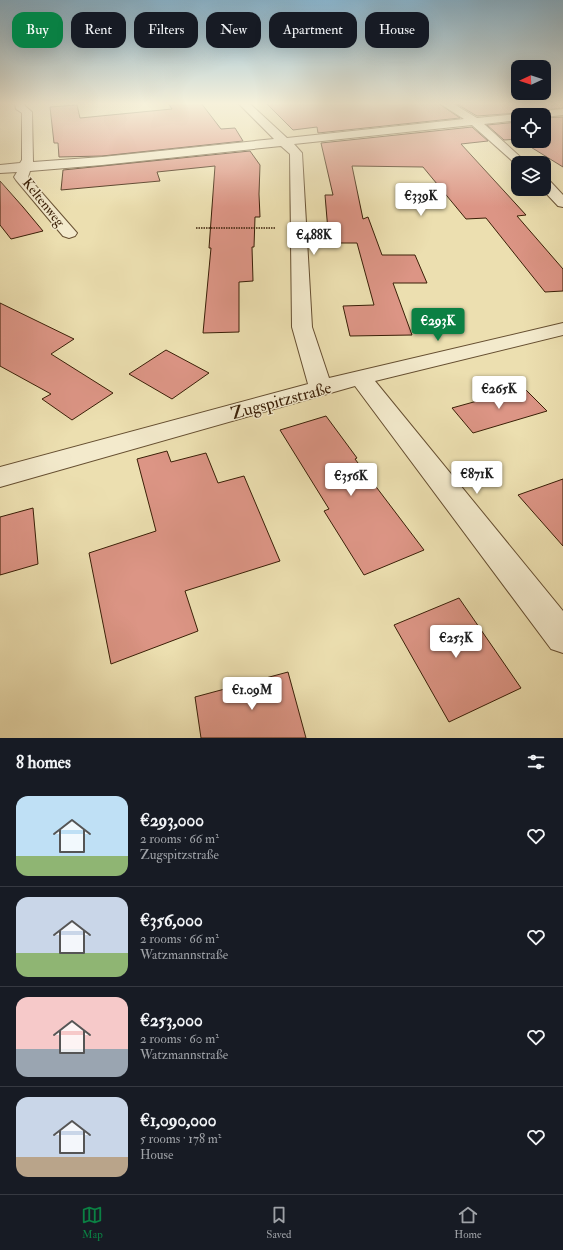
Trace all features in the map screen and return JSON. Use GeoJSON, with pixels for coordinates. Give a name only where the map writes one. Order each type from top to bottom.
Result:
{"type":"FeatureCollection","features":[{"type":"Feature","properties":{"kind":"street","name":"Keltenweg"},"geometry":{"type":"LineString","coordinates":[[28,137],[28,160],[21,177],[69,233]]}},
{"type":"Feature","properties":{"kind":"street"},"geometry":{"type":"LineString","coordinates":[[279,137],[296,153],[302,327],[321,389]]}},
{"type":"Feature","properties":{"kind":"street"},"geometry":{"type":"LineString","coordinates":[[0,169],[325,137]]}},
{"type":"Feature","properties":{"kind":"street"},"geometry":{"type":"LineString","coordinates":[[492,137],[513,156]]}},
{"type":"Feature","properties":{"kind":"street"},"geometry":{"type":"LineString","coordinates":[[551,190],[563,203]]}},
{"type":"Feature","properties":{"kind":"street","name":"Zugspitzstraße"},"geometry":{"type":"LineString","coordinates":[[0,477],[360,377],[563,329]]}},
{"type":"Feature","properties":{"kind":"street"},"geometry":{"type":"LineString","coordinates":[[360,377],[563,637]]}},
{"type":"Feature","properties":{"kind":"path"},"geometry":{"type":"LineString","coordinates":[[196,228],[298,229]]}},
{"type":"Feature","properties":{"kind":"building"},"geometry":{"type":"Polygon","coordinates":[[[53,137],[241,137],[243,141],[102,156],[59,157],[58,143],[54,143],[53,137]]]}},
{"type":"Feature","properties":{"kind":"building"},"geometry":{"type":"Polygon","coordinates":[[[373,137],[484,137],[488,141],[461,144],[526,215],[517,216],[563,269],[563,291],[545,292],[486,218],[466,219],[423,167],[352,166],[363,219],[368,217],[382,255],[415,255],[427,283],[393,283],[412,335],[350,336],[343,306],[374,305],[357,243],[329,243],[325,195],[333,195],[321,143],[373,137]]]}},
{"type":"Feature","properties":{"kind":"building"},"geometry":{"type":"Polygon","coordinates":[[[501,137],[511,137],[511,140],[504,140],[501,137]]]}},
{"type":"Feature","properties":{"kind":"building"},"geometry":{"type":"Polygon","coordinates":[[[551,137],[563,137],[563,167],[551,160],[551,156],[545,156],[532,148],[551,148],[551,137]]]}},
{"type":"Feature","properties":{"kind":"building"},"geometry":{"type":"Polygon","coordinates":[[[250,151],[260,165],[260,217],[255,217],[254,247],[252,247],[253,281],[239,282],[239,332],[203,333],[211,248],[209,248],[215,166],[157,172],[160,181],[61,190],[63,170],[250,151]]]}},
{"type":"Feature","properties":{"kind":"building"},"geometry":{"type":"Polygon","coordinates":[[[0,181],[43,231],[11,239],[0,225],[0,181]]]}},
{"type":"Feature","properties":{"kind":"building"},"geometry":{"type":"Polygon","coordinates":[[[0,303],[74,339],[51,354],[113,393],[72,420],[42,399],[51,394],[0,366],[0,303]]]}},
{"type":"Feature","properties":{"kind":"building"},"geometry":{"type":"Polygon","coordinates":[[[166,350],[209,373],[172,399],[129,374],[166,350]]]}},
{"type":"Feature","properties":{"kind":"building"},"geometry":{"type":"Polygon","coordinates":[[[524,388],[547,411],[473,433],[452,408],[524,388]]]}},
{"type":"Feature","properties":{"kind":"building"},"geometry":{"type":"Polygon","coordinates":[[[326,416],[357,458],[355,459],[424,550],[364,575],[324,511],[329,509],[280,430],[326,416]]]}},
{"type":"Feature","properties":{"kind":"building"},"geometry":{"type":"Polygon","coordinates":[[[167,451],[171,462],[206,453],[218,483],[244,476],[280,561],[185,591],[198,631],[111,664],[89,553],[156,531],[137,459],[167,451]]]}},
{"type":"Feature","properties":{"kind":"building"},"geometry":{"type":"Polygon","coordinates":[[[563,479],[563,546],[518,495],[563,479]]]}},
{"type":"Feature","properties":{"kind":"building"},"geometry":{"type":"Polygon","coordinates":[[[33,508],[38,564],[0,575],[0,517],[33,508]]]}},
{"type":"Feature","properties":{"kind":"building"},"geometry":{"type":"Polygon","coordinates":[[[459,598],[521,688],[449,722],[394,625],[459,598]]]}},
{"type":"Feature","properties":{"kind":"building"},"geometry":{"type":"Polygon","coordinates":[[[288,672],[306,738],[201,738],[195,697],[288,672]]]}}]}
